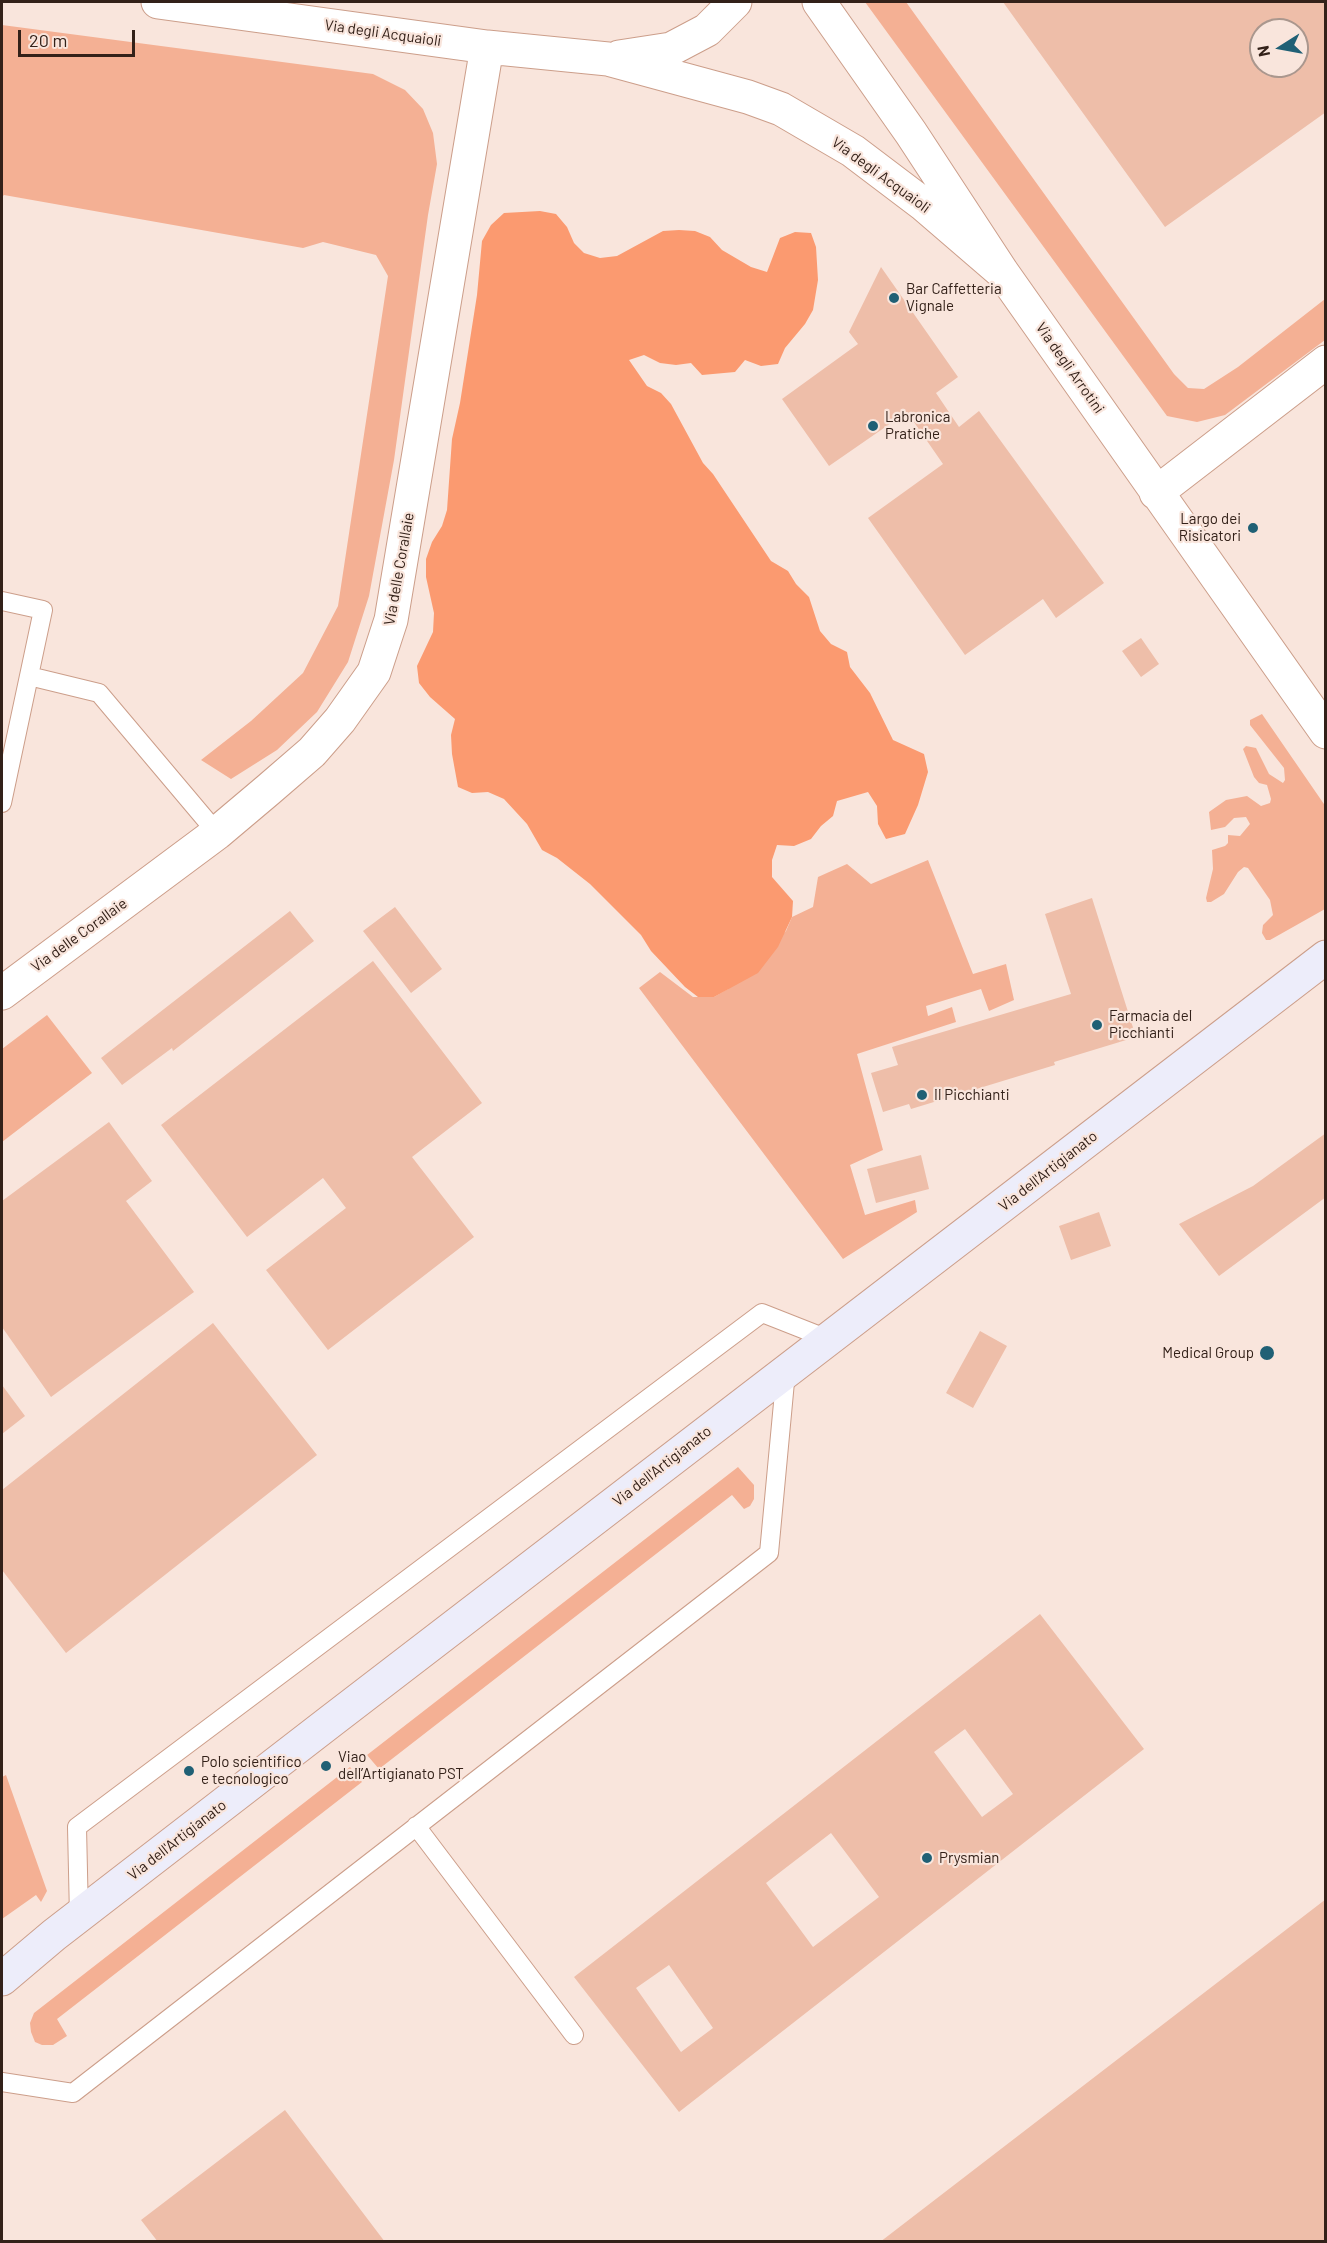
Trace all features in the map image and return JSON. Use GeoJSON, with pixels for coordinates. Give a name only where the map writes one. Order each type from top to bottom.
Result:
{"type":"FeatureCollection","features":[{"type":"Feature","properties":{"kind":"street","name":"Via degli Acquaioli"},"geometry":{"type":"LineString","coordinates":[[158,2],[213,5],[487,47],[608,59],[713,87],[781,109],[853,151],[922,204],[1002,272]]}},
{"type":"Feature","properties":{"kind":"street","name":"Via degli Acquaioli"},"geometry":{"type":"LineString","coordinates":[[608,59],[671,49],[706,30],[735,2]]}},
{"type":"Feature","properties":{"kind":"street","name":"Via degli Arrotini"},"geometry":{"type":"LineString","coordinates":[[819,2],[911,132],[1002,272],[1326,732]]}},
{"type":"Feature","properties":{"kind":"street","name":"Via delle Corallaie"},"geometry":{"type":"LineString","coordinates":[[8,981],[217,833],[312,752],[340,720],[374,672],[391,620],[487,47]]}},
{"type":"Feature","properties":{"kind":"street"},"geometry":{"type":"LineString","coordinates":[[1156,492],[1326,362]]}},
{"type":"Feature","properties":{"kind":"street","name":"Via dell'Artigianato"},"geometry":{"type":"LineString","coordinates":[[2,1980],[79,1916],[1326,957]]}},
{"type":"Feature","properties":{"kind":"lane"},"geometry":{"type":"LineString","coordinates":[[2,601],[43,610],[2,803]]}},
{"type":"Feature","properties":{"kind":"lane"},"geometry":{"type":"LineString","coordinates":[[29,675],[99,693],[217,833]]}},
{"type":"Feature","properties":{"kind":"lane"},"geometry":{"type":"LineString","coordinates":[[79,1916],[76,1827],[762,1312],[828,1339]]}},
{"type":"Feature","properties":{"kind":"lane"},"geometry":{"type":"LineString","coordinates":[[2,2082],[73,2093],[769,1553],[786,1371]]}},
{"type":"Feature","properties":{"kind":"lane"},"geometry":{"type":"LineString","coordinates":[[416,1826],[574,2035]]}},
{"type":"Feature","properties":{"kind":"shaded area"},"geometry":{"type":"Polygon","coordinates":[[[865,2],[906,2],[1174,374],[1188,388],[1204,389],[1238,367],[1325,299],[1325,340],[1225,415],[1197,422],[1167,416],[865,2]]]}},
{"type":"Feature","properties":{"kind":"shaded area"},"geometry":{"type":"Polygon","coordinates":[[[2,25],[373,74],[405,90],[423,109],[433,133],[437,164],[394,460],[369,596],[348,662],[317,712],[277,750],[231,779],[201,760],[251,721],[303,673],[338,606],[388,276],[376,255],[323,242],[303,248],[4,195],[2,197],[2,25]]]}},
{"type":"Feature","properties":{"kind":"shaded area"},"geometry":{"type":"Polygon","coordinates":[[[540,211],[556,214],[567,227],[574,243],[584,253],[600,258],[617,256],[663,231],[679,230],[695,231],[710,237],[722,250],[751,267],[767,272],[780,238],[795,232],[811,233],[816,247],[818,280],[813,310],[805,324],[785,348],[778,364],[761,366],[745,360],[735,372],[702,375],[691,363],[676,365],[660,363],[644,355],[629,360],[647,386],[661,393],[671,404],[703,463],[713,474],[771,561],[788,571],[796,584],[809,597],[820,631],[831,644],[847,652],[850,667],[870,693],[893,740],[924,754],[928,772],[918,805],[905,834],[886,839],[878,824],[877,806],[868,792],[837,801],[833,816],[811,839],[794,846],[777,845],[772,860],[772,877],[793,901],[792,917],[778,947],[758,973],[714,997],[698,997],[685,987],[651,951],[641,935],[590,884],[557,858],[542,850],[527,824],[504,799],[488,792],[472,793],[458,787],[451,735],[455,719],[430,697],[419,683],[417,666],[433,632],[434,613],[426,577],[426,559],[447,510],[452,439],[477,295],[482,241],[491,225],[504,213],[540,211]]]}},
{"type":"Feature","properties":{"kind":"shaded area"},"geometry":{"type":"Polygon","coordinates":[[[1262,714],[1326,807],[1325,909],[1270,940],[1266,940],[1262,933],[1263,925],[1273,915],[1270,900],[1248,868],[1244,867],[1238,872],[1224,894],[1211,902],[1207,902],[1206,898],[1213,869],[1212,850],[1225,846],[1228,843],[1228,835],[1240,836],[1250,824],[1246,817],[1234,818],[1225,827],[1211,830],[1209,812],[1226,800],[1247,796],[1261,806],[1270,803],[1271,799],[1267,785],[1259,783],[1254,777],[1243,749],[1246,746],[1256,748],[1269,774],[1283,783],[1285,780],[1284,768],[1250,725],[1250,720],[1262,714]]]}},
{"type":"Feature","properties":{"kind":"shaded area"},"geometry":{"type":"Polygon","coordinates":[[[928,860],[973,974],[1006,964],[1014,1000],[989,1011],[981,989],[926,1006],[928,1016],[952,1007],[956,1022],[857,1054],[883,1150],[850,1165],[865,1215],[915,1200],[917,1212],[843,1259],[639,988],[660,972],[693,997],[714,997],[728,989],[786,931],[792,917],[813,907],[818,877],[847,864],[871,884],[928,860]]]}},
{"type":"Feature","properties":{"kind":"shaded area"},"geometry":{"type":"Polygon","coordinates":[[[47,1015],[92,1073],[2,1142],[2,1049],[47,1015]]]}},
{"type":"Feature","properties":{"kind":"shaded area"},"geometry":{"type":"Polygon","coordinates":[[[738,1467],[754,1485],[754,1499],[750,1506],[744,1509],[732,1495],[379,1769],[367,1755],[738,1467]]]}},
{"type":"Feature","properties":{"kind":"shaded area"},"geometry":{"type":"Polygon","coordinates":[[[350,1767],[362,1782],[57,2019],[67,2036],[53,2045],[42,2045],[35,2042],[30,2023],[34,2013],[350,1767]]]}},
{"type":"Feature","properties":{"kind":"shaded area"},"geometry":{"type":"Polygon","coordinates":[[[6,1775],[47,1891],[41,1902],[36,1895],[2,1919],[2,1777],[6,1775]]]}},
{"type":"Feature","properties":{"kind":"building"},"geometry":{"type":"Polygon","coordinates":[[[1003,2],[1326,2],[1326,112],[1165,227],[1003,2]]]}},
{"type":"Feature","properties":{"kind":"building"},"geometry":{"type":"Polygon","coordinates":[[[881,267],[958,377],[936,393],[959,427],[979,411],[1104,583],[1056,618],[1043,599],[965,655],[868,518],[943,464],[907,412],[829,466],[782,399],[858,344],[849,332],[881,267]]]}},
{"type":"Feature","properties":{"kind":"building"},"geometry":{"type":"Polygon","coordinates":[[[1141,638],[1159,664],[1141,677],[1122,651],[1141,638]]]}},
{"type":"Feature","properties":{"kind":"building"},"geometry":{"type":"Polygon","coordinates":[[[1092,898],[1136,1037],[1054,1062],[1055,1065],[911,1109],[909,1104],[883,1112],[871,1073],[898,1065],[892,1047],[1071,994],[1045,914],[1092,898]]]}},
{"type":"Feature","properties":{"kind":"building"},"geometry":{"type":"Polygon","coordinates":[[[395,907],[442,969],[411,993],[363,931],[395,907]]]}},
{"type":"Feature","properties":{"kind":"building"},"geometry":{"type":"Polygon","coordinates":[[[290,911],[314,941],[173,1051],[172,1048],[122,1085],[101,1058],[290,911]]]}},
{"type":"Feature","properties":{"kind":"building"},"geometry":{"type":"Polygon","coordinates":[[[373,961],[482,1103],[412,1157],[474,1237],[328,1350],[266,1270],[346,1208],[323,1178],[247,1237],[161,1125],[373,961]]]}},
{"type":"Feature","properties":{"kind":"building"},"geometry":{"type":"Polygon","coordinates":[[[109,1122],[152,1181],[126,1201],[194,1292],[51,1397],[2,1327],[2,1201],[109,1122]]]}},
{"type":"Feature","properties":{"kind":"building"},"geometry":{"type":"Polygon","coordinates":[[[1326,1133],[1326,1197],[1219,1276],[1179,1224],[1253,1186],[1326,1133]]]}},
{"type":"Feature","properties":{"kind":"building"},"geometry":{"type":"Polygon","coordinates":[[[921,1155],[929,1189],[876,1203],[867,1169],[921,1155]]]}},
{"type":"Feature","properties":{"kind":"building"},"geometry":{"type":"Polygon","coordinates":[[[1099,1212],[1111,1246],[1071,1260],[1059,1226],[1099,1212]]]}},
{"type":"Feature","properties":{"kind":"building"},"geometry":{"type":"Polygon","coordinates":[[[213,1323],[317,1455],[66,1653],[2,1570],[2,1490],[213,1323]]]}},
{"type":"Feature","properties":{"kind":"building"},"geometry":{"type":"Polygon","coordinates":[[[980,1331],[1007,1346],[973,1408],[946,1393],[980,1331]]]}},
{"type":"Feature","properties":{"kind":"building"},"geometry":{"type":"Polygon","coordinates":[[[2,1385],[25,1416],[2,1434],[2,1385]]]}},
{"type":"Feature","properties":{"kind":"building","name":"Prysmian"},"geometry":{"type":"Polygon","coordinates":[[[1040,1614],[1144,1749],[679,2112],[574,1977],[1040,1614]],[[965,1729],[934,1752],[982,1817],[1013,1794],[965,1729]],[[831,1833],[766,1883],[813,1947],[879,1897],[831,1833]],[[669,1965],[636,1988],[681,2052],[713,2028],[669,1965]]]}},
{"type":"Feature","properties":{"kind":"building"},"geometry":{"type":"Polygon","coordinates":[[[1326,1899],[1326,2242],[880,2242],[1326,1899]]]}},
{"type":"Feature","properties":{"kind":"building"},"geometry":{"type":"Polygon","coordinates":[[[285,2110],[385,2242],[158,2242],[141,2220],[285,2110]]]}},
{"type":"Feature","properties":{"kind":"place","name":"Bar Caffetteria Vignale"},"geometry":{"type":"Point","coordinates":[894,298]}},
{"type":"Feature","properties":{"kind":"place","name":"Labronica Pratiche"},"geometry":{"type":"Point","coordinates":[873,426]}},
{"type":"Feature","properties":{"kind":"place","name":"Largo dei Risicatori"},"geometry":{"type":"Point","coordinates":[1253,528]}},
{"type":"Feature","properties":{"kind":"place","name":"Farmacia del Picchianti"},"geometry":{"type":"Point","coordinates":[1097,1025]}},
{"type":"Feature","properties":{"kind":"place","name":"Il Picchianti"},"geometry":{"type":"Point","coordinates":[922,1095]}},
{"type":"Feature","properties":{"kind":"place","name":"Medical Group"},"geometry":{"type":"Point","coordinates":[1267,1353]}},
{"type":"Feature","properties":{"kind":"place","name":"Viao dell’Artigianato PST"},"geometry":{"type":"Point","coordinates":[326,1766]}},
{"type":"Feature","properties":{"kind":"place","name":"Polo scientifico e tecnologico"},"geometry":{"type":"Point","coordinates":[189,1771]}},
{"type":"Feature","properties":{"kind":"place","name":"Prysmian"},"geometry":{"type":"Point","coordinates":[927,1858]}}]}
